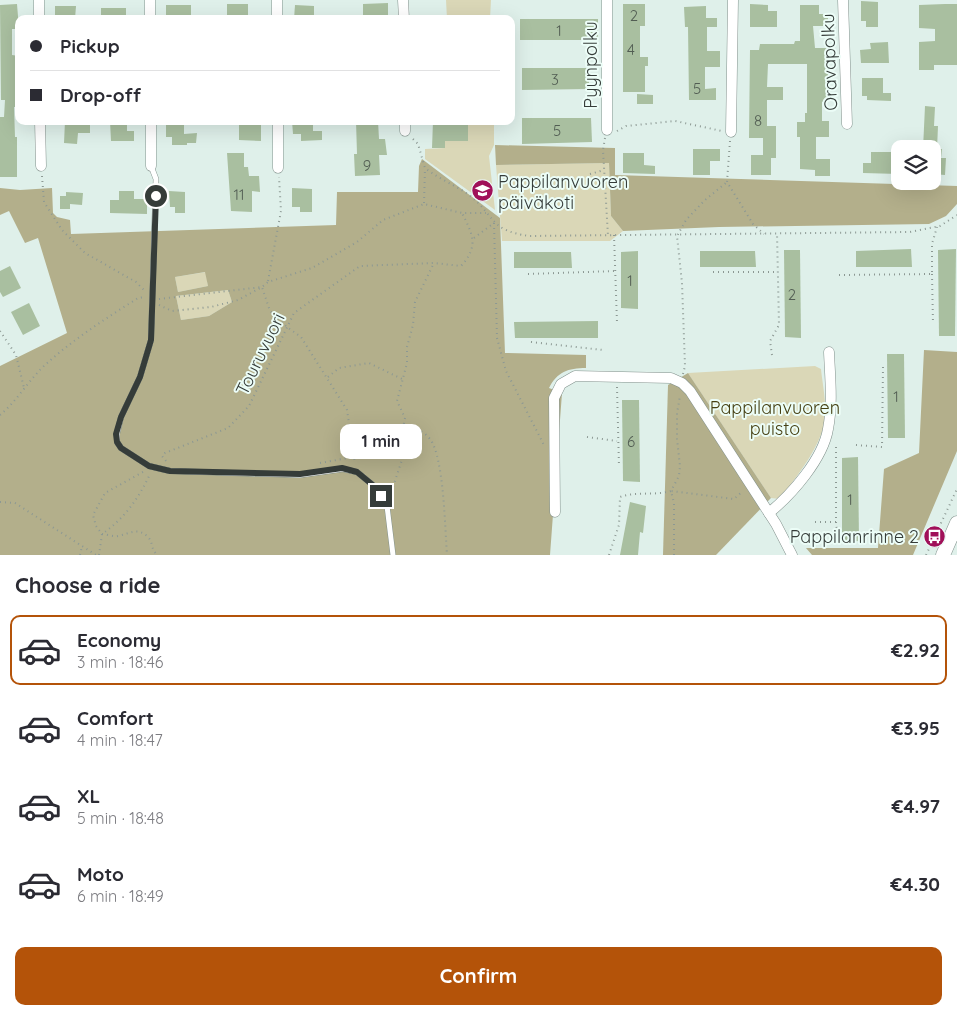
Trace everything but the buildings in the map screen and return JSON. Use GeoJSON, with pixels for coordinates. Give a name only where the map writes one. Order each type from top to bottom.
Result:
{"type":"FeatureCollection","features":[{"type":"Feature","properties":{"kind":"main road"},"geometry":{"type":"LineString","coordinates":[[943,555],[957,523]]}},
{"type":"Feature","properties":{"kind":"street"},"geometry":{"type":"LineString","coordinates":[[39,0],[39,15]]}},
{"type":"Feature","properties":{"kind":"street"},"geometry":{"type":"LineString","coordinates":[[150,0],[150,15]]}},
{"type":"Feature","properties":{"kind":"street"},"geometry":{"type":"LineString","coordinates":[[276,0],[277,15]]}},
{"type":"Feature","properties":{"kind":"street"},"geometry":{"type":"LineString","coordinates":[[403,0],[404,15]]}},
{"type":"Feature","properties":{"kind":"street","name":"Pyynpolku"},"geometry":{"type":"LineString","coordinates":[[606,135],[607,0]]}},
{"type":"Feature","properties":{"kind":"street"},"geometry":{"type":"LineString","coordinates":[[731,132],[733,0]]}},
{"type":"Feature","properties":{"kind":"street","name":"Oravapolku"},"geometry":{"type":"LineString","coordinates":[[843,0],[847,124]]}},
{"type":"Feature","properties":{"kind":"street"},"geometry":{"type":"LineString","coordinates":[[40,125],[41,166]]}},
{"type":"Feature","properties":{"kind":"street"},"geometry":{"type":"LineString","coordinates":[[151,125],[151,166]]}},
{"type":"Feature","properties":{"kind":"street"},"geometry":{"type":"LineString","coordinates":[[278,125],[278,168]]}},
{"type":"Feature","properties":{"kind":"street"},"geometry":{"type":"LineString","coordinates":[[769,513],[796,486],[815,458],[828,431],[831,403],[829,352]]}},
{"type":"Feature","properties":{"kind":"street"},"geometry":{"type":"LineString","coordinates":[[556,512],[554,398],[560,384],[575,376],[663,378],[682,383],[690,391],[769,513],[792,555]]}},
{"type":"Feature","properties":{"kind":"lane"},"geometry":{"type":"LineString","coordinates":[[151,166],[156,179],[153,302],[149,349],[140,377],[121,417],[116,434],[117,442],[121,448],[144,463],[170,471],[300,474],[342,468],[357,472],[374,486],[387,506],[393,555]]}},
{"type":"Feature","properties":{"kind":"path"},"geometry":{"type":"LineString","coordinates":[[608,236],[604,170],[606,135],[626,126],[675,121],[731,132],[727,182],[753,224],[764,234]]}},
{"type":"Feature","properties":{"kind":"path"},"geometry":{"type":"LineString","coordinates":[[405,126],[418,144],[425,168],[424,204],[462,213],[486,213]]}},
{"type":"Feature","properties":{"kind":"path"},"geometry":{"type":"LineString","coordinates":[[41,166],[44,202],[62,230],[85,252],[136,282],[153,302],[172,311],[211,307],[238,300],[262,287],[270,311],[301,337],[328,377],[347,410],[354,456]]}},
{"type":"Feature","properties":{"kind":"path"},"geometry":{"type":"LineString","coordinates":[[268,282],[281,212],[278,168]]}},
{"type":"Feature","properties":{"kind":"path"},"geometry":{"type":"LineString","coordinates":[[425,168],[474,199],[494,222],[510,233],[529,236],[676,236],[910,232],[937,227],[957,215]]}},
{"type":"Feature","properties":{"kind":"path"},"geometry":{"type":"LineString","coordinates":[[590,174],[604,170]]}},
{"type":"Feature","properties":{"kind":"path"},"geometry":{"type":"LineString","coordinates":[[685,366],[682,283],[676,236],[686,220],[705,200],[727,182]]}},
{"type":"Feature","properties":{"kind":"path","name":"Touruvuori"},"geometry":{"type":"LineString","coordinates":[[0,415],[13,404],[42,368],[91,329],[138,298],[146,297],[153,302],[262,287],[268,282],[312,268],[357,242],[383,220],[424,204]]}},
{"type":"Feature","properties":{"kind":"path"},"geometry":{"type":"LineString","coordinates":[[462,213],[473,238],[494,222]]}},
{"type":"Feature","properties":{"kind":"path"},"geometry":{"type":"LineString","coordinates":[[494,222],[497,338],[506,371],[542,445],[555,453]]}},
{"type":"Feature","properties":{"kind":"path"},"geometry":{"type":"LineString","coordinates":[[933,324],[932,244],[937,227]]}},
{"type":"Feature","properties":{"kind":"path"},"geometry":{"type":"LineString","coordinates":[[772,355],[770,341],[779,325],[777,233]]}},
{"type":"Feature","properties":{"kind":"path"},"geometry":{"type":"LineString","coordinates":[[614,235],[616,324]]}},
{"type":"Feature","properties":{"kind":"path","name":"Touruvuori"},"geometry":{"type":"LineString","coordinates":[[171,463],[165,461],[162,456],[165,453],[228,428],[248,406],[294,313],[360,266],[434,263],[461,266],[471,255],[473,238]]}},
{"type":"Feature","properties":{"kind":"path"},"geometry":{"type":"LineString","coordinates":[[387,506],[406,448],[403,428],[405,418],[397,401],[407,363],[407,347],[413,325],[415,302],[434,263]]}},
{"type":"Feature","properties":{"kind":"path"},"geometry":{"type":"LineString","coordinates":[[528,274],[615,271]]}},
{"type":"Feature","properties":{"kind":"path"},"geometry":{"type":"LineString","coordinates":[[713,272],[777,272]]}},
{"type":"Feature","properties":{"kind":"path"},"geometry":{"type":"LineString","coordinates":[[839,275],[932,274]]}},
{"type":"Feature","properties":{"kind":"path"},"geometry":{"type":"LineString","coordinates":[[0,331],[16,355],[25,389]]}},
{"type":"Feature","properties":{"kind":"path"},"geometry":{"type":"LineString","coordinates":[[531,342],[603,350]]}},
{"type":"Feature","properties":{"kind":"path"},"geometry":{"type":"LineString","coordinates":[[328,377],[339,368],[369,363],[402,379]]}},
{"type":"Feature","properties":{"kind":"path"},"geometry":{"type":"LineString","coordinates":[[856,445],[882,447],[883,367]]}},
{"type":"Feature","properties":{"kind":"path"},"geometry":{"type":"LineString","coordinates":[[617,378],[619,467]]}},
{"type":"Feature","properties":{"kind":"path"},"geometry":{"type":"LineString","coordinates":[[674,555],[674,502],[671,491],[679,476],[677,413],[682,383]]}},
{"type":"Feature","properties":{"kind":"path"},"geometry":{"type":"LineString","coordinates":[[313,465],[354,456],[403,428],[412,427],[431,440],[438,460],[447,555]]}},
{"type":"Feature","properties":{"kind":"path"},"geometry":{"type":"LineString","coordinates":[[587,437],[617,441]]}},
{"type":"Feature","properties":{"kind":"path"},"geometry":{"type":"LineString","coordinates":[[836,446],[836,522],[838,541]]}},
{"type":"Feature","properties":{"kind":"path"},"geometry":{"type":"LineString","coordinates":[[144,463],[144,471],[137,477],[130,478],[109,490],[100,498],[94,514],[96,526],[102,534],[114,536],[134,530],[150,538],[153,551],[158,555]]}},
{"type":"Feature","properties":{"kind":"path"},"geometry":{"type":"LineString","coordinates":[[0,502],[15,503],[98,555],[102,534],[114,526],[140,495],[153,467]]}},
{"type":"Feature","properties":{"kind":"path"},"geometry":{"type":"LineString","coordinates":[[609,555],[619,525],[620,497],[630,494],[662,494],[671,491],[734,498],[751,486]]}},
{"type":"Feature","properties":{"kind":"path"},"geometry":{"type":"LineString","coordinates":[[926,555],[957,489]]}},
{"type":"Feature","properties":{"kind":"path"},"geometry":{"type":"LineString","coordinates":[[815,522],[836,522]]}},
{"type":"Feature","properties":{"kind":"path"},"geometry":{"type":"LineString","coordinates":[[80,555],[82,546]]}},
{"type":"Feature","properties":{"kind":"green space"},"geometry":{"type":"Polygon","coordinates":[[[446,0],[491,0],[490,15],[447,15],[446,0]]]}},
{"type":"Feature","properties":{"kind":"green space","name":"Pappilanvuoren päiväkoti"},"geometry":{"type":"Polygon","coordinates":[[[468,125],[494,125],[494,145],[489,156],[495,210],[425,159],[425,149],[445,148],[445,141],[468,141],[468,125]]]}},
{"type":"Feature","properties":{"kind":"green space"},"geometry":{"type":"Polygon","coordinates":[[[609,163],[611,216],[623,231],[610,241],[502,241],[496,165],[609,163]]]}},
{"type":"Feature","properties":{"kind":"green space"},"geometry":{"type":"Polygon","coordinates":[[[206,272],[208,286],[178,292],[175,277],[206,272]]]}},
{"type":"Feature","properties":{"kind":"green space"},"geometry":{"type":"Polygon","coordinates":[[[228,290],[232,302],[209,316],[181,320],[176,296],[228,290]]]}},
{"type":"Feature","properties":{"kind":"green space","name":"Pappilanvuoren puisto"},"geometry":{"type":"Polygon","coordinates":[[[815,366],[821,369],[824,393],[825,417],[822,432],[809,459],[780,499],[771,498],[688,373],[815,366]]]}},
{"type":"Feature","properties":{"kind":"shaded area"},"geometry":{"type":"Polygon","coordinates":[[[495,145],[615,148],[615,175],[891,184],[891,190],[941,190],[941,185],[957,186],[957,204],[946,216],[929,224],[719,227],[623,231],[611,216],[609,163],[496,165],[495,145]]]}},
{"type":"Feature","properties":{"kind":"shaded area"},"geometry":{"type":"Polygon","coordinates":[[[422,159],[500,218],[505,353],[586,355],[586,368],[564,372],[556,378],[549,388],[562,393],[550,555],[0,555],[0,366],[67,333],[38,238],[25,243],[9,211],[0,215],[0,188],[20,190],[52,188],[53,213],[57,217],[70,220],[71,234],[336,225],[337,192],[418,192],[419,166],[422,159]],[[205,272],[175,277],[178,292],[208,286],[205,272]],[[228,290],[176,296],[181,320],[209,316],[232,302],[228,290]]]}},
{"type":"Feature","properties":{"kind":"shaded area"},"geometry":{"type":"Polygon","coordinates":[[[924,350],[957,352],[957,451],[913,555],[812,555],[806,548],[878,548],[884,469],[919,453],[924,350]]]}},
{"type":"Feature","properties":{"kind":"shaded area"},"geometry":{"type":"Polygon","coordinates":[[[688,373],[771,498],[716,555],[663,555],[668,385],[688,373]]]}},
{"type":"Feature","properties":{"kind":"place","name":"Pappilanvuoren päiväkoti"},"geometry":{"type":"Point","coordinates":[482,191]}},
{"type":"Feature","properties":{"kind":"place","name":"Pappilanrinne 2"},"geometry":{"type":"Point","coordinates":[935,536]}},
{"type":"Feature","properties":{"kind":"route"},"geometry":{"type":"LineString","coordinates":[[156,196],[154,303],[151,340],[140,377],[121,417],[116,434],[117,442],[121,448],[149,466],[170,471],[300,474],[342,468],[357,472],[374,486],[381,496]]}}]}
